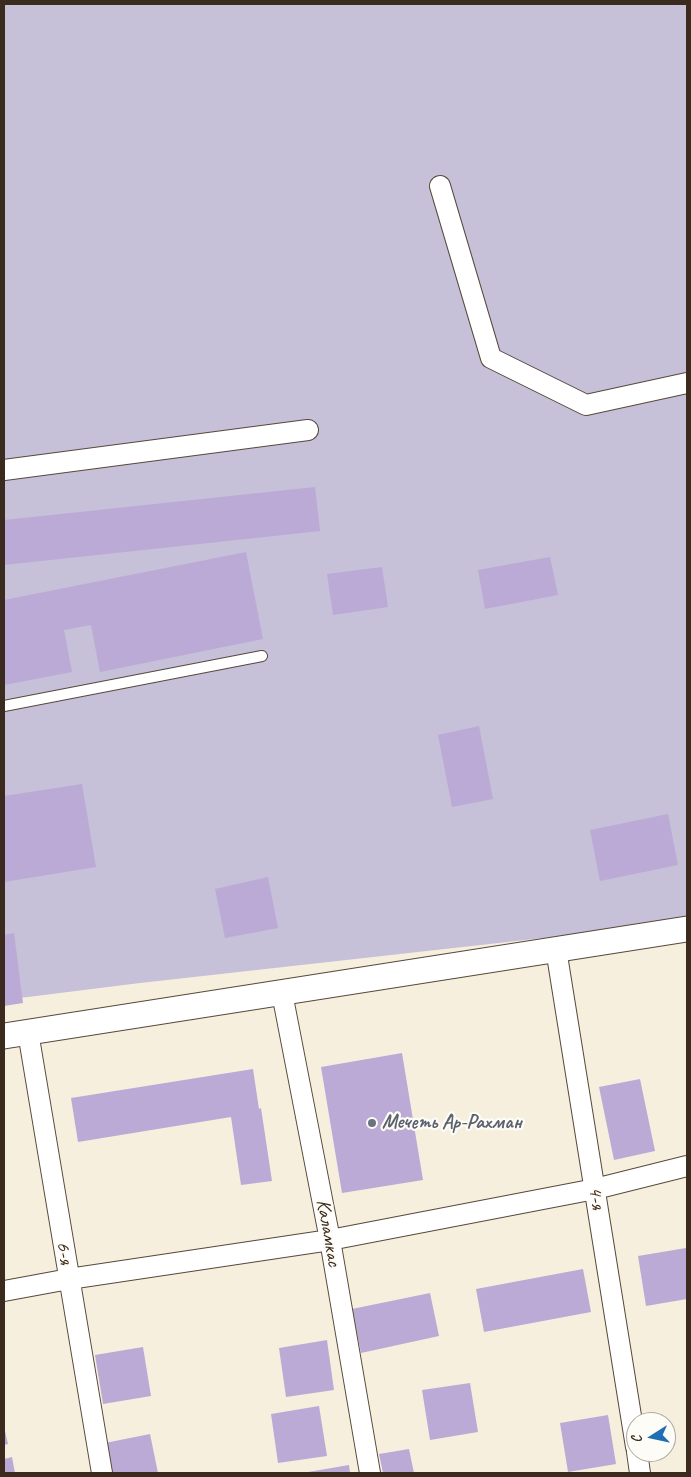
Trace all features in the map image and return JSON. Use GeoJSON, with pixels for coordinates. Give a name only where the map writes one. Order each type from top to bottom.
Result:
{"type":"FeatureCollection","features":[{"type":"Feature","properties":{"kind":"street"},"geometry":{"type":"LineString","coordinates":[[440,186],[490,358],[586,405],[687,383]]}},
{"type":"Feature","properties":{"kind":"street"},"geometry":{"type":"LineString","coordinates":[[4,470],[308,430]]}},
{"type":"Feature","properties":{"kind":"street"},"geometry":{"type":"LineString","coordinates":[[4,1036],[687,929]]}},
{"type":"Feature","properties":{"kind":"street","name":"4-я"},"geometry":{"type":"LineString","coordinates":[[556,949],[631,1412]]}},
{"type":"Feature","properties":{"kind":"street","name":"Каламкас"},"geometry":{"type":"LineString","coordinates":[[282,993],[330,1240],[370,1473]]}},
{"type":"Feature","properties":{"kind":"street","name":"6-я"},"geometry":{"type":"LineString","coordinates":[[28,1032],[102,1473]]}},
{"type":"Feature","properties":{"kind":"street"},"geometry":{"type":"LineString","coordinates":[[4,1291],[69,1279],[330,1240],[595,1189],[687,1166]]}},
{"type":"Feature","properties":{"kind":"lane"},"geometry":{"type":"LineString","coordinates":[[4,706],[262,656]]}},
{"type":"Feature","properties":{"kind":"shaded area"},"geometry":{"type":"Polygon","coordinates":[[[4,4],[687,4],[687,922],[4,1000],[4,4]]]}},
{"type":"Feature","properties":{"kind":"building"},"geometry":{"type":"Polygon","coordinates":[[[315,487],[320,531],[4,565],[4,520],[315,487]]]}},
{"type":"Feature","properties":{"kind":"building"},"geometry":{"type":"Polygon","coordinates":[[[246,552],[263,639],[100,672],[91,625],[64,630],[72,672],[4,685],[4,600],[246,552]]]}},
{"type":"Feature","properties":{"kind":"building"},"geometry":{"type":"Polygon","coordinates":[[[550,557],[558,595],[485,609],[478,570],[550,557]]]}},
{"type":"Feature","properties":{"kind":"building"},"geometry":{"type":"Polygon","coordinates":[[[382,567],[388,607],[333,615],[327,574],[382,567]]]}},
{"type":"Feature","properties":{"kind":"building"},"geometry":{"type":"Polygon","coordinates":[[[479,726],[493,799],[452,807],[438,735],[479,726]]]}},
{"type":"Feature","properties":{"kind":"building"},"geometry":{"type":"Polygon","coordinates":[[[82,784],[96,867],[4,882],[4,796],[82,784]]]}},
{"type":"Feature","properties":{"kind":"building"},"geometry":{"type":"Polygon","coordinates":[[[668,814],[678,865],[600,881],[590,830],[668,814]]]}},
{"type":"Feature","properties":{"kind":"building"},"geometry":{"type":"Polygon","coordinates":[[[268,877],[278,928],[225,938],[215,889],[268,877]]]}},
{"type":"Feature","properties":{"kind":"building"},"geometry":{"type":"Polygon","coordinates":[[[14,933],[23,1003],[4,1006],[4,935],[14,933]]]}},
{"type":"Feature","properties":{"kind":"building","name":"Мечеть Ар-Рахман"},"geometry":{"type":"Polygon","coordinates":[[[402,1053],[423,1180],[342,1193],[321,1067],[402,1053]]]}},
{"type":"Feature","properties":{"kind":"building"},"geometry":{"type":"Polygon","coordinates":[[[253,1069],[272,1181],[241,1185],[231,1117],[78,1142],[71,1098],[253,1069]]]}},
{"type":"Feature","properties":{"kind":"building"},"geometry":{"type":"Polygon","coordinates":[[[640,1079],[655,1151],[614,1160],[599,1087],[640,1079]]]}},
{"type":"Feature","properties":{"kind":"building"},"geometry":{"type":"Polygon","coordinates":[[[686,1248],[687,1299],[646,1306],[638,1256],[686,1248]]]}},
{"type":"Feature","properties":{"kind":"building"},"geometry":{"type":"Polygon","coordinates":[[[583,1269],[591,1312],[484,1332],[476,1289],[583,1269]]]}},
{"type":"Feature","properties":{"kind":"building"},"geometry":{"type":"Polygon","coordinates":[[[430,1293],[439,1336],[361,1353],[352,1309],[430,1293]]]}},
{"type":"Feature","properties":{"kind":"building"},"geometry":{"type":"Polygon","coordinates":[[[327,1340],[334,1390],[286,1397],[279,1348],[327,1340]]]}},
{"type":"Feature","properties":{"kind":"building"},"geometry":{"type":"Polygon","coordinates":[[[143,1347],[151,1396],[103,1404],[95,1355],[143,1347]]]}},
{"type":"Feature","properties":{"kind":"building"},"geometry":{"type":"Polygon","coordinates":[[[470,1383],[478,1432],[430,1440],[422,1390],[470,1383]]]}},
{"type":"Feature","properties":{"kind":"building"},"geometry":{"type":"Polygon","coordinates":[[[319,1406],[327,1456],[278,1463],[271,1414],[319,1406]]]}},
{"type":"Feature","properties":{"kind":"building"},"geometry":{"type":"Polygon","coordinates":[[[608,1415],[616,1464],[568,1472],[560,1423],[608,1415]]]}},
{"type":"Feature","properties":{"kind":"building"},"geometry":{"type":"Polygon","coordinates":[[[4,1427],[8,1444],[4,1445],[4,1427]]]}},
{"type":"Feature","properties":{"kind":"building"},"geometry":{"type":"Polygon","coordinates":[[[150,1434],[158,1473],[111,1473],[105,1443],[150,1434]]]}},
{"type":"Feature","properties":{"kind":"building"},"geometry":{"type":"Polygon","coordinates":[[[409,1449],[414,1473],[383,1473],[379,1454],[409,1449]]]}},
{"type":"Feature","properties":{"kind":"building"},"geometry":{"type":"Polygon","coordinates":[[[12,1457],[15,1473],[4,1473],[4,1459],[12,1457]]]}},
{"type":"Feature","properties":{"kind":"building"},"geometry":{"type":"Polygon","coordinates":[[[349,1465],[350,1473],[308,1473],[308,1472],[349,1465]]]}},
{"type":"Feature","properties":{"kind":"place","name":"Мечеть Ар-Рахман"},"geometry":{"type":"Point","coordinates":[372,1123]}}]}
